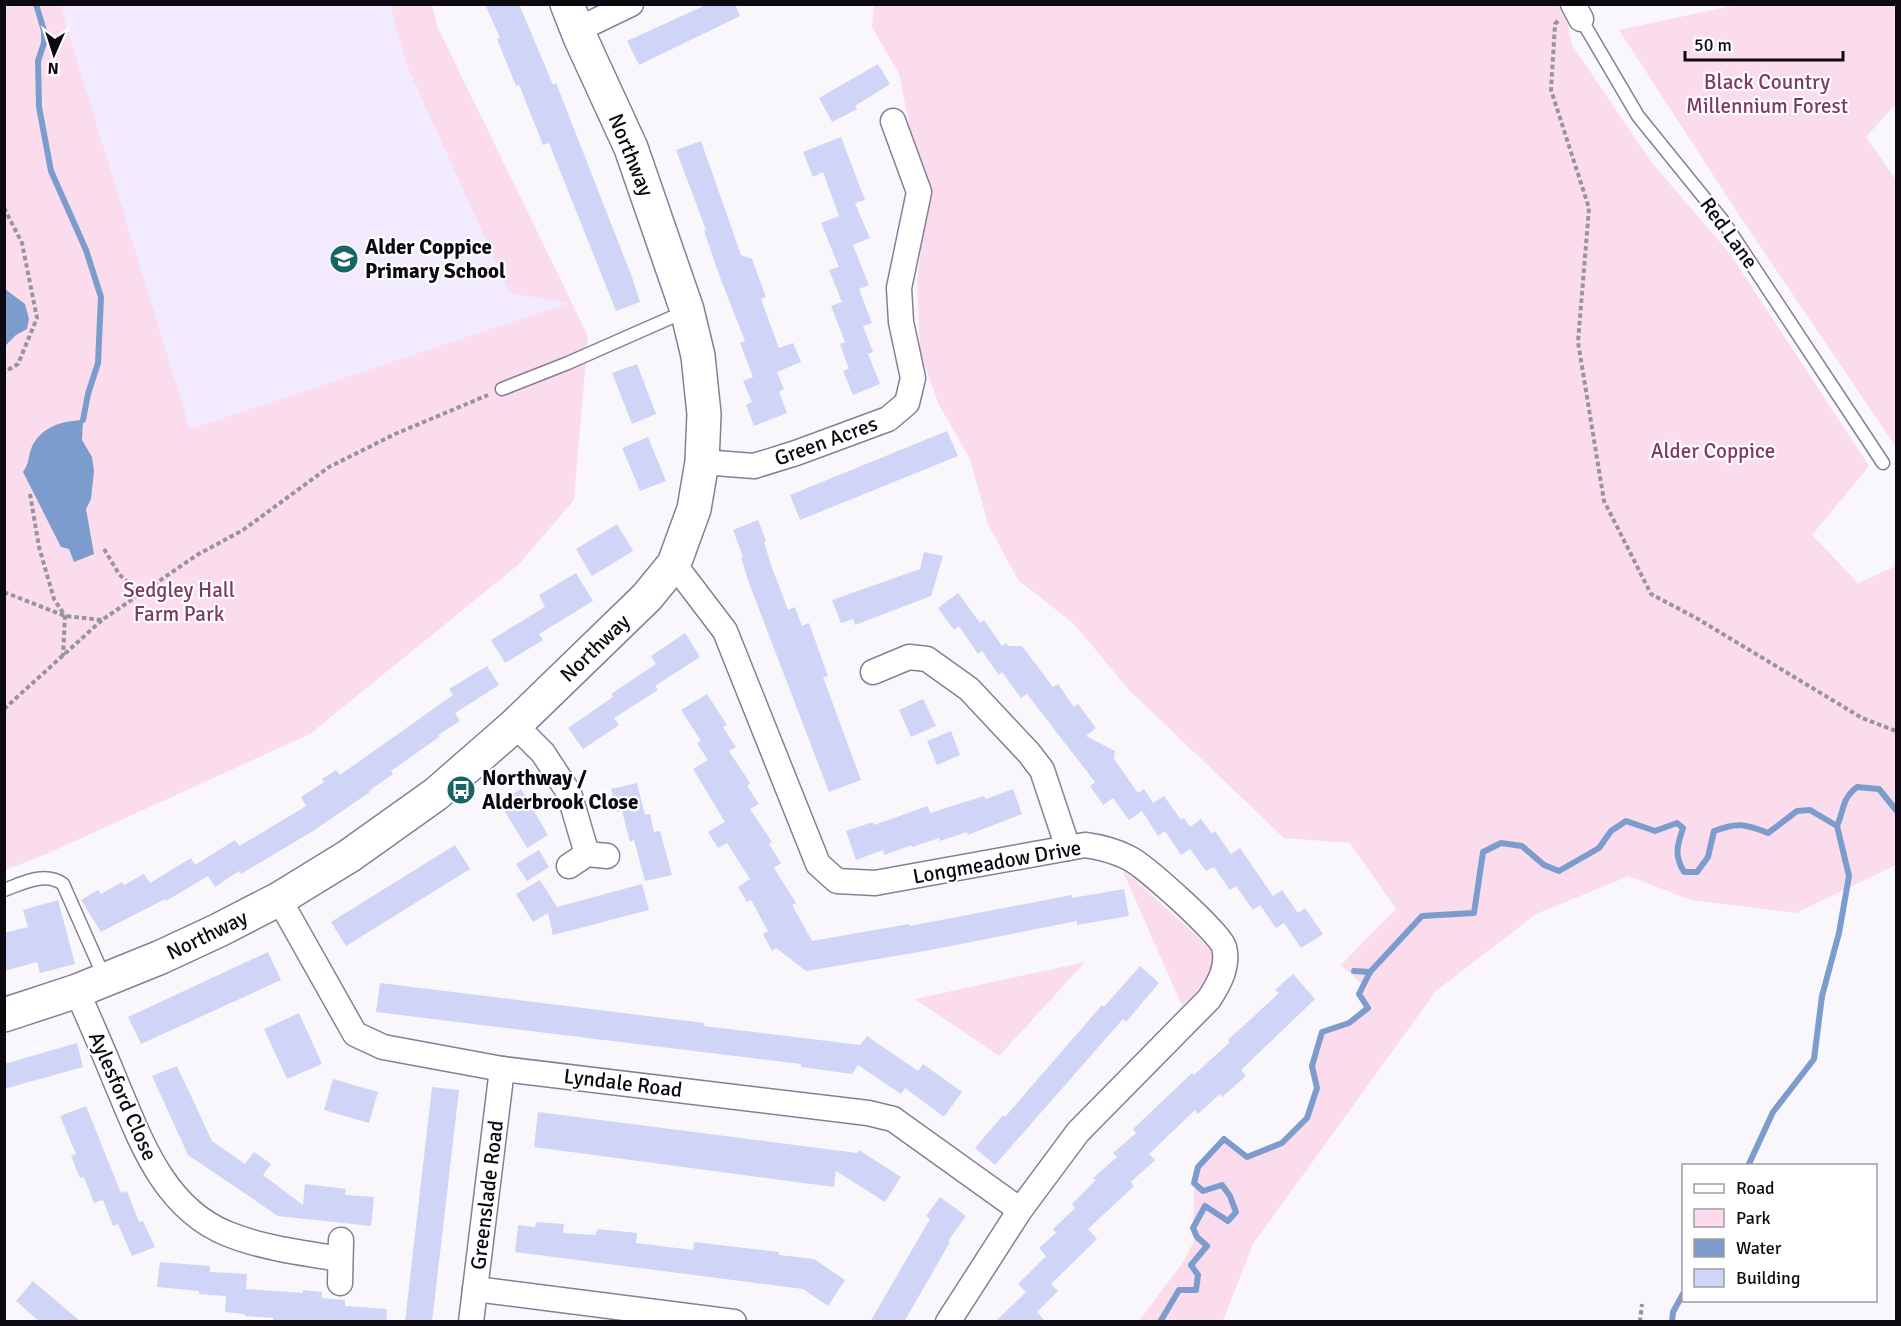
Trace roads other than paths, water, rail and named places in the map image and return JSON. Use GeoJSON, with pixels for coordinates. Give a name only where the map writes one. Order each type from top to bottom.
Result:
{"type":"FeatureCollection","features":[{"type":"Feature","properties":{"kind":"street"},"geometry":{"type":"LineString","coordinates":[[572,17],[631,4]]}},
{"type":"Feature","properties":{"kind":"street","name":"Northway"},"geometry":{"type":"LineString","coordinates":[[4,1014],[92,985],[219,930],[279,899],[350,856],[436,794],[515,725],[647,597],[674,564],[694,509],[702,462],[704,414],[699,356],[687,310],[631,148],[572,17]]}},
{"type":"Feature","properties":{"kind":"street","name":"Green Acres"},"geometry":{"type":"LineString","coordinates":[[702,462],[754,466],[888,419],[907,403],[913,378],[900,322],[900,288],[919,192],[893,121]]}},
{"type":"Feature","properties":{"kind":"street","name":"Longmeadow Drive"},"geometry":{"type":"LineString","coordinates":[[674,564],[725,631],[818,864],[837,881],[875,883],[1085,845],[1106,848],[1131,859],[1153,875],[1211,929],[1224,945],[1225,961],[1221,980],[1209,999],[1078,1132],[1020,1210],[948,1322]]}},
{"type":"Feature","properties":{"kind":"street"},"geometry":{"type":"LineString","coordinates":[[873,672],[909,657],[927,659],[969,689],[1042,770],[1068,848]]}},
{"type":"Feature","properties":{"kind":"street"},"geometry":{"type":"LineString","coordinates":[[515,725],[543,753],[569,793],[587,859]]}},
{"type":"Feature","properties":{"kind":"street","name":"Lyndale Road"},"geometry":{"type":"LineString","coordinates":[[279,899],[356,1034],[383,1047],[502,1069],[857,1112],[893,1119],[1020,1210]]}},
{"type":"Feature","properties":{"kind":"street","name":"Aylesford Close"},"geometry":{"type":"LineString","coordinates":[[92,985],[146,1154],[164,1182],[203,1220],[228,1234],[307,1254],[341,1250],[340,1283]]}},
{"type":"Feature","properties":{"kind":"street","name":"Greenslade Road"},"geometry":{"type":"LineString","coordinates":[[471,1322],[502,1069]]}},
{"type":"Feature","properties":{"kind":"street"},"geometry":{"type":"LineString","coordinates":[[475,1289],[734,1322]]}},
{"type":"Feature","properties":{"kind":"lane","name":"Red Lane"},"geometry":{"type":"LineString","coordinates":[[1572,14],[1638,116],[1723,221],[1884,463]]}},
{"type":"Feature","properties":{"kind":"lane"},"geometry":{"type":"LineString","coordinates":[[502,389],[568,363],[687,310]]}},
{"type":"Feature","properties":{"kind":"lane"},"geometry":{"type":"LineString","coordinates":[[4,890],[35,879],[50,877],[63,884],[92,985]]}},
{"type":"Feature","properties":{"kind":"water"},"geometry":{"type":"Polygon","coordinates":[[[5,289],[25,304],[29,319],[27,329],[16,335],[5,346],[5,289]]]}},
{"type":"Feature","properties":{"kind":"water"},"geometry":{"type":"Polygon","coordinates":[[[83,420],[82,440],[92,457],[94,471],[91,499],[86,509],[94,554],[74,562],[69,549],[61,547],[23,472],[31,449],[40,435],[59,424],[83,420]]]}},
{"type":"Feature","properties":{"kind":"waterway"},"geometry":{"type":"LineString","coordinates":[[36,4],[44,31],[44,43],[38,61],[39,107],[51,171],[86,250],[101,297],[98,363],[83,420]]}},
{"type":"Feature","properties":{"kind":"waterway"},"geometry":{"type":"LineString","coordinates":[[1160,1322],[1179,1290],[1196,1290],[1198,1275],[1191,1265],[1207,1246],[1197,1237],[1193,1228],[1205,1206],[1228,1221],[1236,1212],[1230,1196],[1222,1185],[1203,1191],[1194,1183],[1198,1167],[1224,1139],[1247,1157],[1282,1143],[1307,1118],[1317,1088],[1312,1066],[1322,1032],[1349,1023],[1368,1008],[1359,994],[1370,972],[1422,916],[1474,913],[1483,852],[1501,843],[1522,846],[1544,865],[1559,871],[1599,848],[1611,831],[1626,821],[1655,831],[1677,823],[1683,828],[1678,850],[1681,866],[1684,872],[1697,872],[1708,857],[1714,831],[1722,828],[1741,825],[1768,833],[1797,811],[1810,810],[1837,826],[1846,800],[1857,787],[1879,789],[1896,810]]}},
{"type":"Feature","properties":{"kind":"waterway"},"geometry":{"type":"LineString","coordinates":[[1749,1164],[1773,1112],[1814,1059],[1822,996],[1839,933],[1849,876],[1837,826]]}},
{"type":"Feature","properties":{"kind":"waterway"},"geometry":{"type":"LineString","coordinates":[[1354,971],[1370,972]]}},
{"type":"Feature","properties":{"kind":"waterway"},"geometry":{"type":"LineString","coordinates":[[1672,1322],[1673,1312],[1682,1296]]}},
{"type":"Feature","properties":{"kind":"place","name":"Alder Coppice Primary School"},"geometry":{"type":"Point","coordinates":[344,259]}},
{"type":"Feature","properties":{"kind":"place","name":"Northway / Alderbrook Close"},"geometry":{"type":"Point","coordinates":[461,790]}},
{"type":"Feature","properties":{"kind":"park label","name":"Black Country Millennium Forest"},"geometry":{"type":"Point","coordinates":[1767,94]}},
{"type":"Feature","properties":{"kind":"park label","name":"Alder Coppice"},"geometry":{"type":"Point","coordinates":[1713,451]}},
{"type":"Feature","properties":{"kind":"park label","name":"Sedgley Hall Farm Park"},"geometry":{"type":"Point","coordinates":[179,602]}}]}
